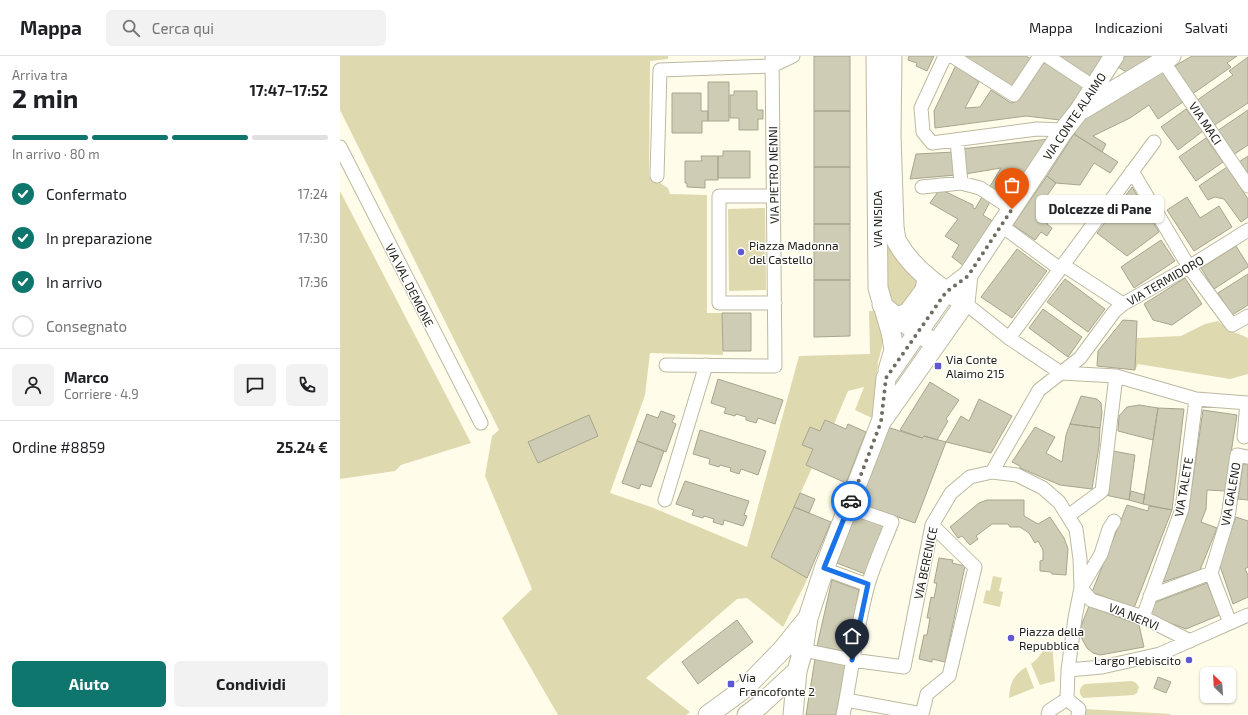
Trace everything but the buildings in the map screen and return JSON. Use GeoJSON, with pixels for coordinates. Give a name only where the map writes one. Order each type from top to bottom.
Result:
{"type":"FeatureCollection","features":[{"type":"Feature","properties":{"kind":"main road","name":"VIA NISIDA"},"geometry":{"type":"LineString","coordinates":[[876,56],[878,288],[889,311],[894,350],[886,378],[881,422]]}},
{"type":"Feature","properties":{"kind":"main road","name":"VIA NISIDA"},"geometry":{"type":"LineString","coordinates":[[892,56],[891,135],[896,241],[913,264],[927,278],[946,292],[965,303]]}},
{"type":"Feature","properties":{"kind":"main road","name":"VIA CONTE ALAIMO"},"geometry":{"type":"LineString","coordinates":[[968,276],[1064,130],[1079,112],[1111,57]]}},
{"type":"Feature","properties":{"kind":"main road"},"geometry":{"type":"LineString","coordinates":[[1079,112],[1167,58]]}},
{"type":"Feature","properties":{"kind":"main road"},"geometry":{"type":"LineString","coordinates":[[886,378],[946,292],[968,276]]}},
{"type":"Feature","properties":{"kind":"main road"},"geometry":{"type":"LineString","coordinates":[[793,715],[797,670],[803,650],[808,618],[824,568],[881,422],[965,303],[968,276]]}},
{"type":"Feature","properties":{"kind":"main road"},"geometry":{"type":"LineString","coordinates":[[889,311],[908,313],[925,290],[927,278]]}},
{"type":"Feature","properties":{"kind":"main road"},"geometry":{"type":"LineString","coordinates":[[889,311],[935,344]]}},
{"type":"Feature","properties":{"kind":"main road"},"geometry":{"type":"LineString","coordinates":[[708,715],[745,688],[782,650],[808,618]]}},
{"type":"Feature","properties":{"kind":"main road"},"geometry":{"type":"LineString","coordinates":[[747,715],[759,706],[797,670]]}},
{"type":"Feature","properties":{"kind":"street"},"geometry":{"type":"LineString","coordinates":[[657,176],[660,70],[772,61],[793,56]]}},
{"type":"Feature","properties":{"kind":"street"},"geometry":{"type":"LineString","coordinates":[[945,56],[921,108],[923,132],[932,143],[1037,129],[1064,130]]}},
{"type":"Feature","properties":{"kind":"street"},"geometry":{"type":"LineString","coordinates":[[952,56],[1014,95],[1041,56],[1094,87]]}},
{"type":"Feature","properties":{"kind":"street","name":"VIA MACI"},"geometry":{"type":"LineString","coordinates":[[1167,58],[1248,186]]}},
{"type":"Feature","properties":{"kind":"street","name":"VIA PIETRO NENNI"},"geometry":{"type":"LineString","coordinates":[[706,365],[775,366],[772,61]]}},
{"type":"Feature","properties":{"kind":"street"},"geometry":{"type":"LineString","coordinates":[[957,140],[961,183]]}},
{"type":"Feature","properties":{"kind":"street"},"geometry":{"type":"LineString","coordinates":[[1009,338],[1154,142]]}},
{"type":"Feature","properties":{"kind":"street","name":"VIA VAL DEMONE"},"geometry":{"type":"LineString","coordinates":[[340,147],[481,423]]}},
{"type":"Feature","properties":{"kind":"street"},"geometry":{"type":"LineString","coordinates":[[1132,171],[1189,267],[1232,325],[1248,327]]}},
{"type":"Feature","properties":{"kind":"street"},"geometry":{"type":"LineString","coordinates":[[922,187],[961,183],[980,188],[1012,209]]}},
{"type":"Feature","properties":{"kind":"street"},"geometry":{"type":"LineString","coordinates":[[773,196],[719,196],[719,303],[775,303]]}},
{"type":"Feature","properties":{"kind":"street"},"geometry":{"type":"LineString","coordinates":[[1002,226],[1062,267],[1123,304]]}},
{"type":"Feature","properties":{"kind":"street","name":"VIA TERMIDORO"},"geometry":{"type":"LineString","coordinates":[[992,472],[1039,390],[1080,358],[1114,312],[1123,304],[1189,267],[1248,230]]}},
{"type":"Feature","properties":{"kind":"street"},"geometry":{"type":"LineString","coordinates":[[965,303],[1009,338],[1061,373],[1116,376],[1196,399],[1248,403],[1244,437]]}},
{"type":"Feature","properties":{"kind":"street"},"geometry":{"type":"LineString","coordinates":[[1232,325],[1248,316]]}},
{"type":"Feature","properties":{"kind":"street"},"geometry":{"type":"LineString","coordinates":[[665,500],[706,365],[666,365]]}},
{"type":"Feature","properties":{"kind":"street"},"geometry":{"type":"LineString","coordinates":[[1068,516],[1102,491],[1116,376]]}},
{"type":"Feature","properties":{"kind":"street","name":"VIA TALETE"},"geometry":{"type":"LineString","coordinates":[[1143,617],[1182,510],[1196,399]]}},
{"type":"Feature","properties":{"kind":"street","name":"VIA GALENO"},"geometry":{"type":"LineString","coordinates":[[1211,572],[1228,518],[1242,456]]}},
{"type":"Feature","properties":{"kind":"street","name":"VIA BERENICE"},"geometry":{"type":"LineString","coordinates":[[852,660],[904,667],[932,525],[951,493],[970,477],[992,472],[1017,475],[1043,488],[1059,502],[1076,529],[1080,559],[1081,588],[1074,618],[1068,670],[1067,699]]}},
{"type":"Feature","properties":{"kind":"street"},"geometry":{"type":"LineString","coordinates":[[843,715],[852,660],[868,584],[892,522],[849,507]]}},
{"type":"Feature","properties":{"kind":"street"},"geometry":{"type":"LineString","coordinates":[[1081,588],[1101,554],[1109,529],[1114,521]]}},
{"type":"Feature","properties":{"kind":"street"},"geometry":{"type":"LineString","coordinates":[[846,700],[893,712],[922,714],[927,694],[949,676],[975,567],[932,525]]}},
{"type":"Feature","properties":{"kind":"street"},"geometry":{"type":"LineString","coordinates":[[824,568],[868,584]]}},
{"type":"Feature","properties":{"kind":"street"},"geometry":{"type":"LineString","coordinates":[[1150,596],[1211,572],[1230,623]]}},
{"type":"Feature","properties":{"kind":"street","name":"VIA NERVI"},"geometry":{"type":"LineString","coordinates":[[1081,588],[1091,600],[1143,617],[1190,641]]}},
{"type":"Feature","properties":{"kind":"street"},"geometry":{"type":"LineString","coordinates":[[1068,670],[1102,667],[1160,654],[1248,615]]}},
{"type":"Feature","properties":{"kind":"street"},"geometry":{"type":"LineString","coordinates":[[782,650],[803,650],[852,660]]}},
{"type":"Feature","properties":{"kind":"street"},"geometry":{"type":"LineString","coordinates":[[1048,715],[1049,710],[1067,699],[1079,709],[1078,715]]}},
{"type":"Feature","properties":{"kind":"shaded area"},"geometry":{"type":"Polygon","coordinates":[[[340,56],[668,56],[668,59],[650,61],[649,176],[668,188],[670,194],[707,195],[707,313],[722,313],[723,355],[650,353],[645,395],[610,493],[651,507],[747,547],[799,356],[870,354],[869,311],[874,311],[882,328],[883,336],[878,362],[872,418],[855,410],[864,387],[848,391],[834,424],[825,420],[820,431],[802,445],[813,449],[806,465],[812,468],[771,557],[807,578],[806,582],[783,627],[747,598],[737,599],[646,678],[690,712],[686,715],[558,715],[502,618],[532,589],[485,476],[492,436],[499,430],[340,110],[340,56]]]}},
{"type":"Feature","properties":{"kind":"shaded area"},"geometry":{"type":"Polygon","coordinates":[[[340,191],[471,443],[401,465],[395,471],[340,479],[340,191]]]}},
{"type":"Feature","properties":{"kind":"shaded area"},"geometry":{"type":"Polygon","coordinates":[[[765,208],[766,290],[729,291],[728,209],[765,208]]]}},
{"type":"Feature","properties":{"kind":"shaded area"},"geometry":{"type":"Polygon","coordinates":[[[886,247],[891,247],[917,281],[919,286],[911,298],[897,310],[888,288],[886,272],[886,247]]]}},
{"type":"Feature","properties":{"kind":"shaded area"},"geometry":{"type":"Polygon","coordinates":[[[1218,321],[1227,329],[1248,338],[1248,374],[1230,379],[1138,364],[1135,370],[1137,338],[1181,336],[1205,324],[1218,321]]]}},
{"type":"Feature","properties":{"kind":"shaded area"},"geometry":{"type":"Polygon","coordinates":[[[993,576],[1002,578],[999,591],[1003,592],[1000,607],[983,603],[986,590],[990,591],[993,576]]]}},
{"type":"Feature","properties":{"kind":"shaded area"},"geometry":{"type":"Polygon","coordinates":[[[1046,643],[1052,643],[1055,681],[1040,685],[1031,664],[1040,655],[1046,643]]]}},
{"type":"Feature","properties":{"kind":"shaded area"},"geometry":{"type":"Polygon","coordinates":[[[1026,667],[1034,688],[1009,698],[1013,680],[1018,673],[1026,667]]]}},
{"type":"Feature","properties":{"kind":"shaded area"},"geometry":{"type":"Polygon","coordinates":[[[1132,681],[1139,687],[1137,693],[1134,695],[1083,698],[1081,696],[1080,688],[1085,684],[1132,681]]]}},
{"type":"Feature","properties":{"kind":"shaded area"},"geometry":{"type":"Polygon","coordinates":[[[1085,709],[1171,714],[1084,715],[1085,709]]]}},
{"type":"Feature","properties":{"kind":"way so far"},"geometry":{"type":"LineString","coordinates":[[851,501],[881,422],[886,378],[946,292],[968,276],[1012,209]]}},
{"type":"Feature","properties":{"kind":"place","name":"Dolcezze di Pane"},"geometry":{"type":"Point","coordinates":[1012,209]}},
{"type":"Feature","properties":{"kind":"place","name":"Piazza Madonna del Castello"},"geometry":{"type":"Point","coordinates":[741,252]}},
{"type":"Feature","properties":{"kind":"place","name":"Via Conte Alaimo 215"},"geometry":{"type":"Point","coordinates":[938,366]}},
{"type":"Feature","properties":{"kind":"place","name":"Piazza della Repubblica"},"geometry":{"type":"Point","coordinates":[1011,638]}},
{"type":"Feature","properties":{"kind":"place","name":"Largo Plebiscito"},"geometry":{"type":"Point","coordinates":[1189,660]}},
{"type":"Feature","properties":{"kind":"place","name":"Via Francofonte 2"},"geometry":{"type":"Point","coordinates":[731,684]}},
{"type":"Feature","properties":{"kind":"route"},"geometry":{"type":"LineString","coordinates":[[851,501],[824,568],[868,584],[852,660]]}}]}
